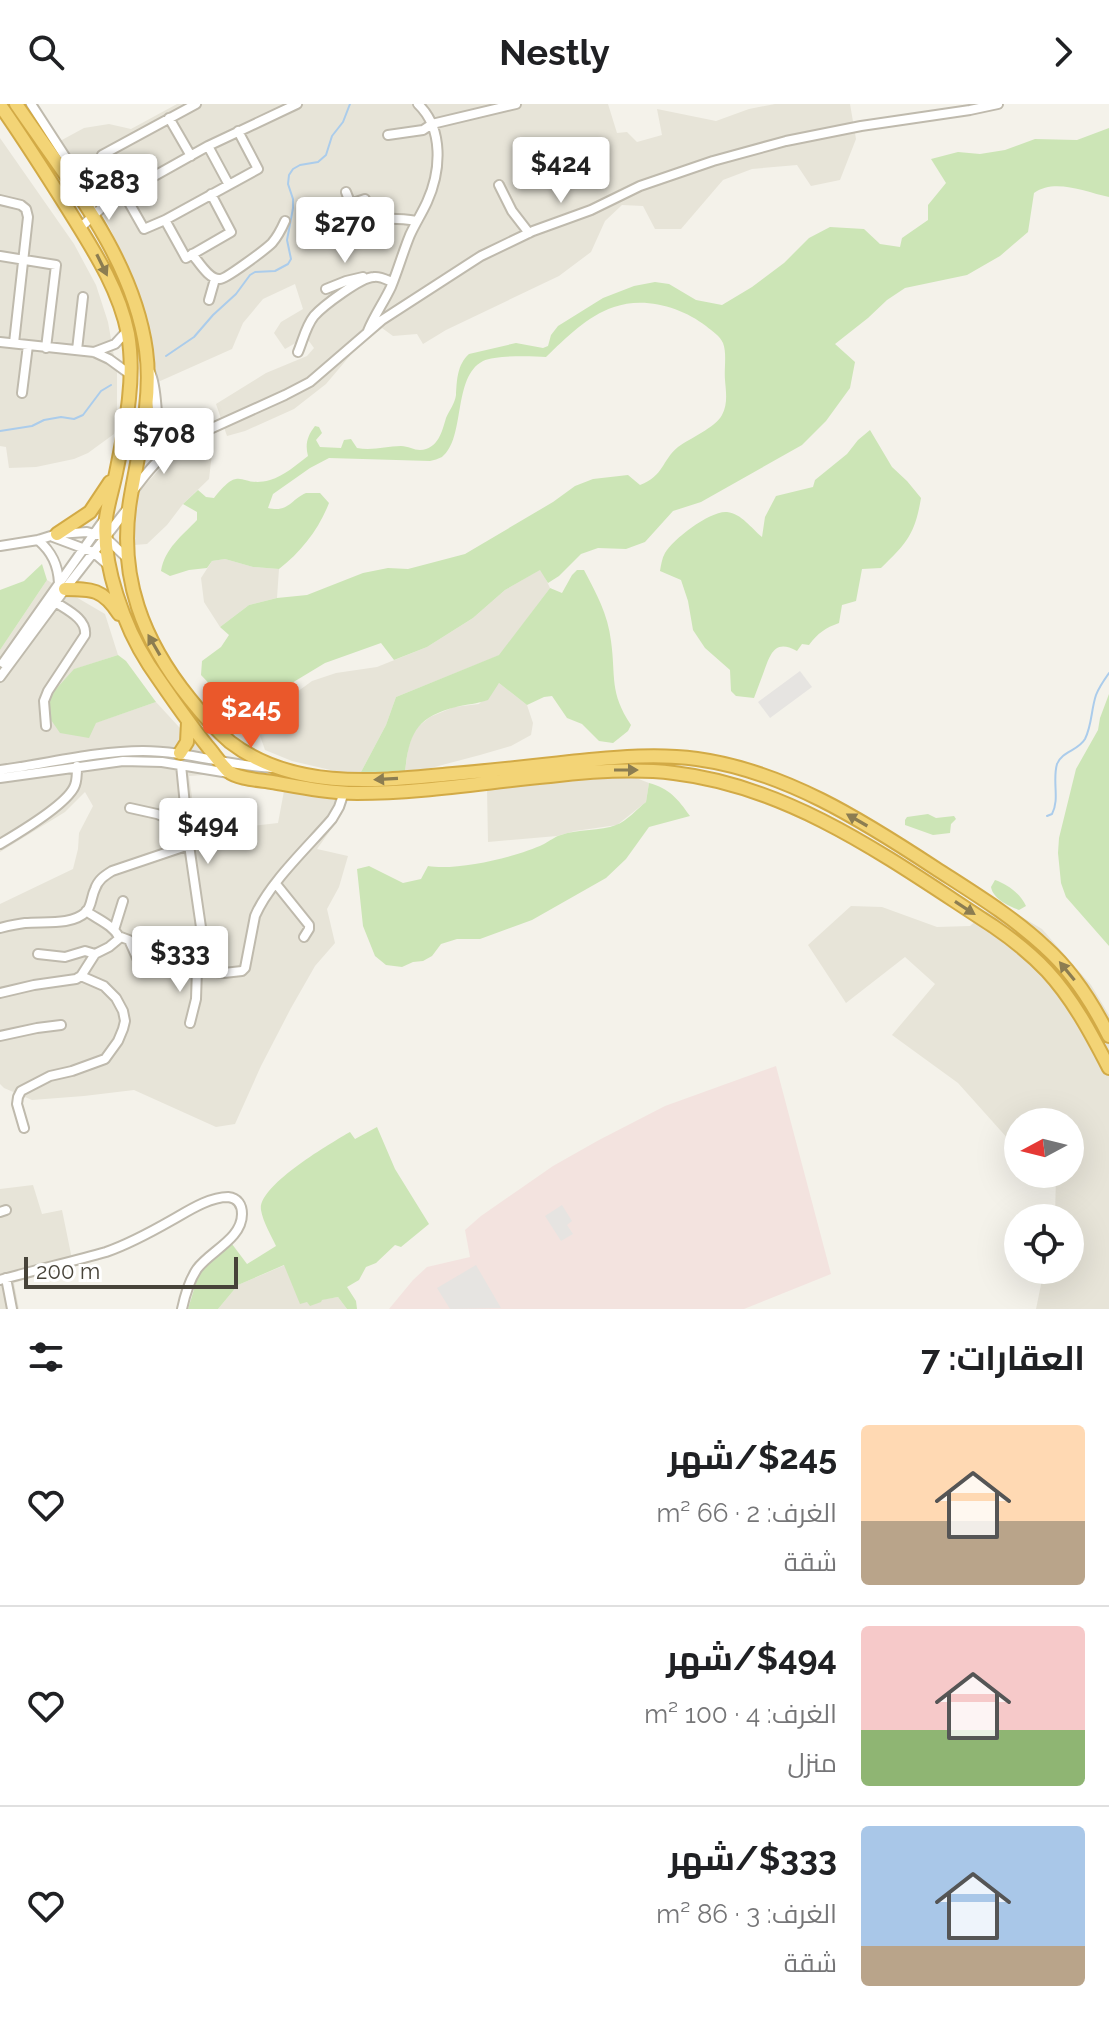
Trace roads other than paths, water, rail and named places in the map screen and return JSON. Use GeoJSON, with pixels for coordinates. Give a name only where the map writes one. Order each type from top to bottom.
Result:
{"type":"FeatureCollection","features":[{"type":"Feature","properties":{"kind":"highway"},"geometry":{"type":"LineString","coordinates":[[16,104],[92,216],[124,273],[138,313],[147,368],[145,413],[130,506],[129,560],[134,592],[141,618],[155,649],[194,704],[231,743],[278,768],[347,781],[440,776],[639,756],[699,759],[755,773],[807,793],[886,836],[1007,915],[1047,948],[1078,985],[1109,1036]]}},
{"type":"Feature","properties":{"kind":"highway"},"geometry":{"type":"LineString","coordinates":[[0,105],[103,264],[127,331],[131,375],[116,473],[100,535],[128,629]]}},
{"type":"Feature","properties":{"kind":"highway"},"geometry":{"type":"LineString","coordinates":[[55,535],[90,512],[116,473]]}},
{"type":"Feature","properties":{"kind":"highway"},"geometry":{"type":"LineString","coordinates":[[62,586],[97,591],[113,605],[142,655],[188,722],[226,766],[300,787],[344,792],[424,789],[605,770],[650,771],[702,777],[742,788],[812,815],[1003,933],[1047,971],[1071,1003],[1109,1068]]}},
{"type":"Feature","properties":{"kind":"highway"},"geometry":{"type":"LineString","coordinates":[[180,759],[187,742],[188,722]]}},
{"type":"Feature","properties":{"kind":"highway"},"geometry":{"type":"LineString","coordinates":[[226,766],[231,743]]}},
{"type":"Feature","properties":{"kind":"highway"},"geometry":{"type":"LineString","coordinates":[[941,892],[952,879]]}},
{"type":"Feature","properties":{"kind":"street"},"geometry":{"type":"LineString","coordinates":[[31,104],[90,195],[92,216]]}},
{"type":"Feature","properties":{"kind":"street"},"geometry":{"type":"LineString","coordinates":[[196,104],[102,155],[144,229],[258,169],[238,131]]}},
{"type":"Feature","properties":{"kind":"street"},"geometry":{"type":"LineString","coordinates":[[80,228],[108,202],[208,146],[297,104]]}},
{"type":"Feature","properties":{"kind":"street"},"geometry":{"type":"LineString","coordinates":[[368,332],[427,203],[437,169],[438,153],[432,124],[418,104]]}},
{"type":"Feature","properties":{"kind":"street"},"geometry":{"type":"LineString","coordinates":[[388,135],[423,130],[432,124],[516,104]]}},
{"type":"Feature","properties":{"kind":"street"},"geometry":{"type":"LineString","coordinates":[[132,492],[157,461],[179,443],[310,382],[382,320],[481,256],[529,233],[591,210],[650,182],[740,153],[861,126],[998,104]]}},
{"type":"Feature","properties":{"kind":"street"},"geometry":{"type":"LineString","coordinates":[[169,118],[191,156]]}},
{"type":"Feature","properties":{"kind":"street"},"geometry":{"type":"LineString","coordinates":[[208,146],[229,185]]}},
{"type":"Feature","properties":{"kind":"street"},"geometry":{"type":"LineString","coordinates":[[499,185],[512,211],[529,233]]}},
{"type":"Feature","properties":{"kind":"street"},"geometry":{"type":"LineString","coordinates":[[346,192],[359,225]]}},
{"type":"Feature","properties":{"kind":"street"},"geometry":{"type":"LineString","coordinates":[[165,220],[186,258],[231,232],[211,194]]}},
{"type":"Feature","properties":{"kind":"street"},"geometry":{"type":"LineString","coordinates":[[350,204],[365,199]]}},
{"type":"Feature","properties":{"kind":"street"},"geometry":{"type":"LineString","coordinates":[[0,200],[21,205],[28,217],[14,343]]}},
{"type":"Feature","properties":{"kind":"street"},"geometry":{"type":"LineString","coordinates":[[334,238],[359,225],[390,217],[417,221]]}},
{"type":"Feature","properties":{"kind":"street"},"geometry":{"type":"LineString","coordinates":[[215,279],[226,277],[270,246],[285,221]]}},
{"type":"Feature","properties":{"kind":"street"},"geometry":{"type":"LineString","coordinates":[[192,254],[215,279]]}},
{"type":"Feature","properties":{"kind":"street"},"geometry":{"type":"LineString","coordinates":[[0,256],[56,265],[46,348]]}},
{"type":"Feature","properties":{"kind":"street"},"geometry":{"type":"LineString","coordinates":[[326,289],[362,277],[392,282]]}},
{"type":"Feature","properties":{"kind":"street"},"geometry":{"type":"LineString","coordinates":[[298,352],[314,316],[346,290],[368,278]]}},
{"type":"Feature","properties":{"kind":"street"},"geometry":{"type":"LineString","coordinates":[[209,300],[215,279]]}},
{"type":"Feature","properties":{"kind":"street"},"geometry":{"type":"LineString","coordinates":[[77,350],[83,297]]}},
{"type":"Feature","properties":{"kind":"street"},"geometry":{"type":"LineString","coordinates":[[94,352],[115,344],[127,331]]}},
{"type":"Feature","properties":{"kind":"street"},"geometry":{"type":"LineString","coordinates":[[0,342],[94,352],[131,375]]}},
{"type":"Feature","properties":{"kind":"street"},"geometry":{"type":"LineString","coordinates":[[22,393],[28,345]]}},
{"type":"Feature","properties":{"kind":"street"},"geometry":{"type":"LineString","coordinates":[[147,368],[155,386],[160,430],[166,438],[179,443]]}},
{"type":"Feature","properties":{"kind":"street"},"geometry":{"type":"LineString","coordinates":[[0,668],[100,535],[130,506]]}},
{"type":"Feature","properties":{"kind":"street"},"geometry":{"type":"LineString","coordinates":[[0,546],[77,532],[100,535],[129,560]]}},
{"type":"Feature","properties":{"kind":"street"},"geometry":{"type":"LineString","coordinates":[[55,535],[88,550],[110,567]]}},
{"type":"Feature","properties":{"kind":"street"},"geometry":{"type":"LineString","coordinates":[[0,677],[55,602],[62,586],[54,559],[38,540]]}},
{"type":"Feature","properties":{"kind":"street"},"geometry":{"type":"LineString","coordinates":[[46,726],[44,701],[48,691],[85,635],[86,628],[82,621],[55,602]]}},
{"type":"Feature","properties":{"kind":"street"},"geometry":{"type":"LineString","coordinates":[[0,770],[113,752],[144,751],[226,766],[278,768]]}},
{"type":"Feature","properties":{"kind":"street"},"geometry":{"type":"LineString","coordinates":[[0,778],[110,762],[180,759],[190,754],[226,766]]}},
{"type":"Feature","properties":{"kind":"street"},"geometry":{"type":"LineString","coordinates":[[180,759],[189,845],[203,941],[211,972]]}},
{"type":"Feature","properties":{"kind":"street"},"geometry":{"type":"LineString","coordinates":[[0,844],[71,793],[76,784],[77,766]]}},
{"type":"Feature","properties":{"kind":"street"},"geometry":{"type":"LineString","coordinates":[[86,911],[129,940],[138,960],[146,968],[239,972],[245,968],[255,916],[263,900],[332,819],[344,792]]}},
{"type":"Feature","properties":{"kind":"street"},"geometry":{"type":"LineString","coordinates":[[130,808],[157,814],[187,826]]}},
{"type":"Feature","properties":{"kind":"street"},"geometry":{"type":"LineString","coordinates":[[0,928],[65,920],[86,911],[95,887],[112,871],[189,845]]}},
{"type":"Feature","properties":{"kind":"street"},"geometry":{"type":"LineString","coordinates":[[276,884],[309,925],[304,937]]}},
{"type":"Feature","properties":{"kind":"street"},"geometry":{"type":"LineString","coordinates":[[0,993],[69,981],[81,976],[95,954],[112,945],[123,901]]}},
{"type":"Feature","properties":{"kind":"street"},"geometry":{"type":"LineString","coordinates":[[38,954],[65,957],[85,951],[95,954]]}},
{"type":"Feature","properties":{"kind":"street"},"geometry":{"type":"LineString","coordinates":[[190,1023],[196,999],[197,969]]}},
{"type":"Feature","properties":{"kind":"street"},"geometry":{"type":"LineString","coordinates":[[24,1128],[17,1104],[21,1091],[50,1076],[105,1059],[123,1029],[123,1011],[116,998],[104,986],[81,976]]}},
{"type":"Feature","properties":{"kind":"street"},"geometry":{"type":"LineString","coordinates":[[0,1036],[61,1025]]}},
{"type":"Feature","properties":{"kind":"street"},"geometry":{"type":"LineString","coordinates":[[12,1309],[3,1279],[108,1251],[207,1202],[229,1197],[235,1199],[242,1209],[239,1226],[199,1267],[191,1280],[182,1309]]}},
{"type":"Feature","properties":{"kind":"waterway"},"geometry":{"type":"LineString","coordinates":[[166,356],[194,337],[250,275],[275,271],[288,264],[291,259],[287,240],[293,208],[289,175],[300,165],[318,162],[326,155],[332,136],[343,122],[350,104]]}},
{"type":"Feature","properties":{"kind":"waterway"},"geometry":{"type":"LineString","coordinates":[[0,431],[61,417],[74,419],[83,415],[101,391],[111,385]]}},
{"type":"Feature","properties":{"kind":"waterway"},"geometry":{"type":"LineString","coordinates":[[1047,816],[1052,814],[1054,808],[1057,764],[1062,756],[1085,739],[1096,695],[1109,673]]}}]}
